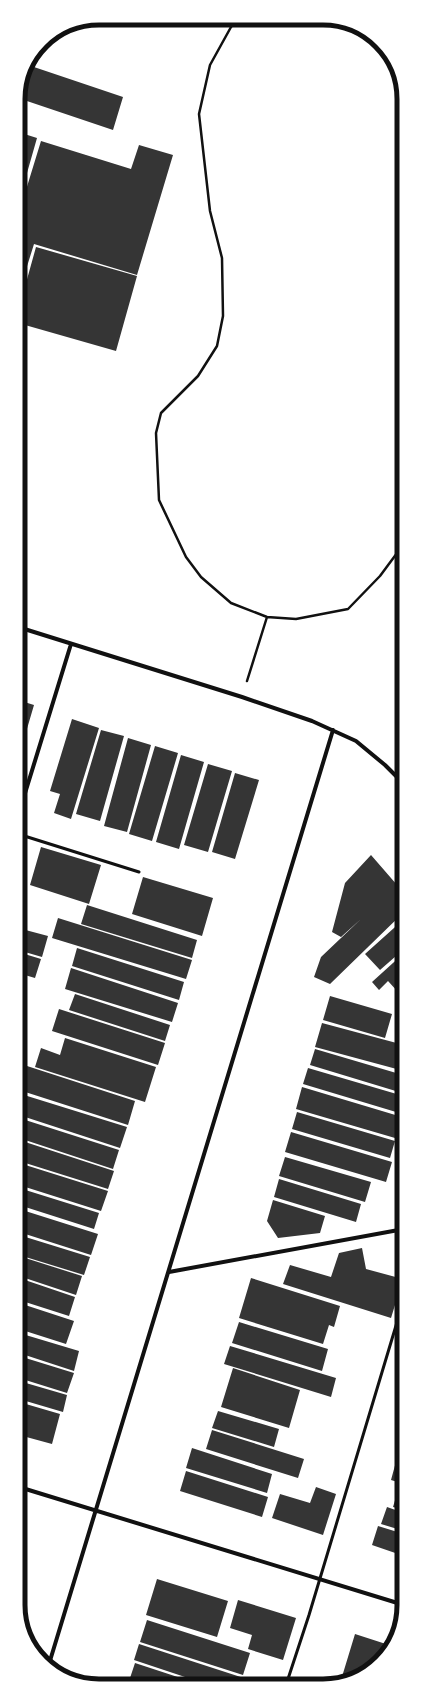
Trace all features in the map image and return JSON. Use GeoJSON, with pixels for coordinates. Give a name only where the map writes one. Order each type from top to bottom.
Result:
{"type":"FeatureCollection","features":[{"type":"Feature","properties":{"kind":"street"},"geometry":{"type":"LineString","coordinates":[[25,629],[242,697],[296,715],[334,730],[356,741],[376,756],[397,777]]}},
{"type":"Feature","properties":{"kind":"street"},"geometry":{"type":"LineString","coordinates":[[25,793],[70,644]]}},
{"type":"Feature","properties":{"kind":"street"},"geometry":{"type":"LineString","coordinates":[[50,1660],[334,730]]}},
{"type":"Feature","properties":{"kind":"street"},"geometry":{"type":"LineString","coordinates":[[169,1272],[397,1230]]}},
{"type":"Feature","properties":{"kind":"street"},"geometry":{"type":"LineString","coordinates":[[25,1490],[397,1603]]}},
{"type":"Feature","properties":{"kind":"lane"},"geometry":{"type":"LineString","coordinates":[[25,836],[139,872]]}},
{"type":"Feature","properties":{"kind":"lane"},"geometry":{"type":"LineString","coordinates":[[288,1679],[320,1579],[397,1322]]}},
{"type":"Feature","properties":{"kind":"path"},"geometry":{"type":"LineString","coordinates":[[232,25],[210,65],[199,114],[210,211],[222,258],[223,316],[217,346],[198,376],[161,413],[156,433],[159,500],[186,557],[200,577],[232,603],[267,617],[296,619],[348,609],[380,576],[397,553]]}},
{"type":"Feature","properties":{"kind":"path"},"geometry":{"type":"LineString","coordinates":[[242,697],[267,617]]}},
{"type":"Feature","properties":{"kind":"building"},"geometry":{"type":"Polygon","coordinates":[[[33,67],[123,97],[113,130],[25,100],[29,75],[33,67]]]}},
{"type":"Feature","properties":{"kind":"building"},"geometry":{"type":"Polygon","coordinates":[[[25,134],[37,138],[25,180],[25,134]]]}},
{"type":"Feature","properties":{"kind":"building"},"geometry":{"type":"Polygon","coordinates":[[[41,141],[131,169],[139,145],[173,155],[137,275],[34,244],[25,273],[25,193],[41,141]]]}},
{"type":"Feature","properties":{"kind":"building"},"geometry":{"type":"Polygon","coordinates":[[[36,247],[137,276],[116,351],[25,325],[26,283],[36,247]]]}},
{"type":"Feature","properties":{"kind":"building"},"geometry":{"type":"Polygon","coordinates":[[[25,702],[34,705],[25,736],[25,702]]]}},
{"type":"Feature","properties":{"kind":"building"},"geometry":{"type":"Polygon","coordinates":[[[72,719],[99,728],[71,819],[54,813],[60,794],[50,791],[72,719]]]}},
{"type":"Feature","properties":{"kind":"building"},"geometry":{"type":"Polygon","coordinates":[[[101,730],[124,736],[100,821],[76,814],[101,730]]]}},
{"type":"Feature","properties":{"kind":"building"},"geometry":{"type":"Polygon","coordinates":[[[128,738],[151,745],[127,832],[104,826],[128,738]]]}},
{"type":"Feature","properties":{"kind":"building"},"geometry":{"type":"Polygon","coordinates":[[[155,746],[178,753],[152,841],[129,834],[155,746]]]}},
{"type":"Feature","properties":{"kind":"building"},"geometry":{"type":"Polygon","coordinates":[[[181,755],[204,762],[179,849],[156,842],[181,755]]]}},
{"type":"Feature","properties":{"kind":"building"},"geometry":{"type":"Polygon","coordinates":[[[208,764],[232,771],[208,852],[184,845],[208,764]]]}},
{"type":"Feature","properties":{"kind":"building"},"geometry":{"type":"Polygon","coordinates":[[[235,773],[259,780],[235,859],[212,852],[235,773]]]}},
{"type":"Feature","properties":{"kind":"building"},"geometry":{"type":"Polygon","coordinates":[[[41,847],[101,865],[89,904],[30,885],[41,847]]]}},
{"type":"Feature","properties":{"kind":"building"},"geometry":{"type":"Polygon","coordinates":[[[371,855],[397,885],[397,919],[330,984],[314,977],[321,957],[361,919],[341,937],[332,932],[345,883],[371,855]]]}},
{"type":"Feature","properties":{"kind":"building"},"geometry":{"type":"Polygon","coordinates":[[[143,877],[213,898],[202,936],[132,914],[143,877]]]}},
{"type":"Feature","properties":{"kind":"building"},"geometry":{"type":"Polygon","coordinates":[[[87,905],[197,940],[192,958],[81,924],[87,905]]]}},
{"type":"Feature","properties":{"kind":"building"},"geometry":{"type":"Polygon","coordinates":[[[58,918],[192,960],[186,979],[52,938],[58,918]]]}},
{"type":"Feature","properties":{"kind":"building"},"geometry":{"type":"Polygon","coordinates":[[[397,925],[397,955],[380,970],[365,954],[397,925]]]}},
{"type":"Feature","properties":{"kind":"building"},"geometry":{"type":"Polygon","coordinates":[[[25,930],[48,936],[42,957],[25,952],[25,930]]]}},
{"type":"Feature","properties":{"kind":"building"},"geometry":{"type":"Polygon","coordinates":[[[77,948],[184,982],[179,1000],[72,966],[77,948]]]}},
{"type":"Feature","properties":{"kind":"building"},"geometry":{"type":"Polygon","coordinates":[[[25,954],[41,959],[35,978],[25,975],[25,954]]]}},
{"type":"Feature","properties":{"kind":"building"},"geometry":{"type":"Polygon","coordinates":[[[397,959],[397,991],[388,981],[379,990],[372,982],[397,959]]]}},
{"type":"Feature","properties":{"kind":"building"},"geometry":{"type":"Polygon","coordinates":[[[71,968],[178,1003],[172,1022],[65,989],[71,968]]]}},
{"type":"Feature","properties":{"kind":"building"},"geometry":{"type":"Polygon","coordinates":[[[75,994],[170,1025],[165,1041],[69,1010],[75,994]]]}},
{"type":"Feature","properties":{"kind":"building"},"geometry":{"type":"Polygon","coordinates":[[[330,996],[392,1014],[385,1038],[323,1020],[330,996]]]}},
{"type":"Feature","properties":{"kind":"building"},"geometry":{"type":"Polygon","coordinates":[[[59,1009],[165,1043],[158,1065],[52,1031],[59,1009]]]}},
{"type":"Feature","properties":{"kind":"building"},"geometry":{"type":"Polygon","coordinates":[[[322,1023],[397,1043],[397,1069],[315,1047],[322,1023]]]}},
{"type":"Feature","properties":{"kind":"building"},"geometry":{"type":"Polygon","coordinates":[[[65,1038],[156,1067],[145,1102],[35,1067],[41,1048],[60,1055],[65,1038]]]}},
{"type":"Feature","properties":{"kind":"building"},"geometry":{"type":"Polygon","coordinates":[[[315,1049],[397,1073],[397,1091],[310,1065],[315,1049]]]}},
{"type":"Feature","properties":{"kind":"building"},"geometry":{"type":"Polygon","coordinates":[[[27,1066],[135,1101],[128,1125],[25,1092],[25,1072],[27,1066]]]}},
{"type":"Feature","properties":{"kind":"building"},"geometry":{"type":"Polygon","coordinates":[[[308,1068],[397,1094],[396,1112],[303,1084],[308,1068]]]}},
{"type":"Feature","properties":{"kind":"building"},"geometry":{"type":"Polygon","coordinates":[[[302,1087],[397,1116],[397,1132],[395,1138],[296,1109],[302,1087]]]}},
{"type":"Feature","properties":{"kind":"building"},"geometry":{"type":"Polygon","coordinates":[[[25,1095],[127,1127],[120,1148],[25,1117],[25,1095]]]}},
{"type":"Feature","properties":{"kind":"building"},"geometry":{"type":"Polygon","coordinates":[[[297,1112],[395,1141],[390,1158],[292,1129],[297,1112]]]}},
{"type":"Feature","properties":{"kind":"building"},"geometry":{"type":"Polygon","coordinates":[[[25,1120],[119,1150],[113,1169],[25,1140],[25,1120]]]}},
{"type":"Feature","properties":{"kind":"building"},"geometry":{"type":"Polygon","coordinates":[[[291,1132],[392,1162],[386,1182],[285,1152],[291,1132]]]}},
{"type":"Feature","properties":{"kind":"building"},"geometry":{"type":"Polygon","coordinates":[[[25,1142],[114,1171],[108,1189],[25,1163],[25,1142]]]}},
{"type":"Feature","properties":{"kind":"building"},"geometry":{"type":"Polygon","coordinates":[[[285,1157],[371,1182],[365,1202],[279,1176],[285,1157]]]}},
{"type":"Feature","properties":{"kind":"building"},"geometry":{"type":"Polygon","coordinates":[[[25,1165],[108,1191],[101,1211],[25,1187],[25,1165]]]}},
{"type":"Feature","properties":{"kind":"building"},"geometry":{"type":"Polygon","coordinates":[[[279,1179],[361,1204],[356,1222],[274,1197],[279,1179]]]}},
{"type":"Feature","properties":{"kind":"building"},"geometry":{"type":"Polygon","coordinates":[[[25,1190],[99,1213],[94,1229],[25,1207],[25,1190]]]}},
{"type":"Feature","properties":{"kind":"building"},"geometry":{"type":"Polygon","coordinates":[[[273,1200],[325,1216],[320,1233],[278,1238],[267,1221],[273,1200]]]}},
{"type":"Feature","properties":{"kind":"building"},"geometry":{"type":"Polygon","coordinates":[[[25,1211],[98,1234],[91,1255],[25,1234],[25,1211]]]}},
{"type":"Feature","properties":{"kind":"building"},"geometry":{"type":"Polygon","coordinates":[[[25,1237],[90,1257],[84,1275],[25,1257],[25,1237]]]}},
{"type":"Feature","properties":{"kind":"building"},"geometry":{"type":"Polygon","coordinates":[[[362,1248],[366,1269],[397,1277],[397,1298],[391,1318],[283,1284],[290,1265],[331,1277],[339,1253],[362,1248]]]}},
{"type":"Feature","properties":{"kind":"building"},"geometry":{"type":"Polygon","coordinates":[[[25,1258],[82,1276],[76,1295],[25,1278],[25,1258]]]}},
{"type":"Feature","properties":{"kind":"building"},"geometry":{"type":"Polygon","coordinates":[[[251,1278],[340,1306],[334,1327],[329,1325],[323,1344],[239,1318],[251,1278]]]}},
{"type":"Feature","properties":{"kind":"building"},"geometry":{"type":"Polygon","coordinates":[[[25,1280],[75,1297],[69,1316],[25,1302],[25,1280]]]}},
{"type":"Feature","properties":{"kind":"building"},"geometry":{"type":"Polygon","coordinates":[[[25,1305],[74,1321],[66,1344],[25,1331],[25,1305]]]}},
{"type":"Feature","properties":{"kind":"building"},"geometry":{"type":"Polygon","coordinates":[[[239,1322],[328,1349],[322,1371],[232,1343],[239,1322]]]}},
{"type":"Feature","properties":{"kind":"building"},"geometry":{"type":"Polygon","coordinates":[[[25,1335],[79,1351],[74,1371],[25,1355],[25,1335]]]}},
{"type":"Feature","properties":{"kind":"building"},"geometry":{"type":"Polygon","coordinates":[[[230,1346],[336,1378],[331,1397],[224,1364],[230,1346]]]}},
{"type":"Feature","properties":{"kind":"building"},"geometry":{"type":"Polygon","coordinates":[[[25,1358],[74,1373],[67,1393],[25,1380],[25,1358]]]}},
{"type":"Feature","properties":{"kind":"building"},"geometry":{"type":"Polygon","coordinates":[[[233,1368],[300,1390],[289,1428],[221,1407],[233,1368]]]}},
{"type":"Feature","properties":{"kind":"building"},"geometry":{"type":"Polygon","coordinates":[[[25,1383],[67,1395],[63,1412],[25,1401],[25,1383]]]}},
{"type":"Feature","properties":{"kind":"building"},"geometry":{"type":"Polygon","coordinates":[[[25,1404],[60,1414],[52,1444],[25,1437],[25,1404]]]}},
{"type":"Feature","properties":{"kind":"building"},"geometry":{"type":"Polygon","coordinates":[[[218,1411],[279,1429],[274,1447],[212,1428],[218,1411]]]}},
{"type":"Feature","properties":{"kind":"building"},"geometry":{"type":"Polygon","coordinates":[[[212,1430],[304,1459],[298,1478],[206,1449],[212,1430]]]}},
{"type":"Feature","properties":{"kind":"building"},"geometry":{"type":"Polygon","coordinates":[[[192,1448],[272,1474],[267,1493],[186,1468],[192,1448]]]}},
{"type":"Feature","properties":{"kind":"building"},"geometry":{"type":"Polygon","coordinates":[[[397,1458],[397,1482],[391,1480],[397,1458]]]}},
{"type":"Feature","properties":{"kind":"building"},"geometry":{"type":"Polygon","coordinates":[[[186,1471],[268,1497],[262,1517],[180,1491],[186,1471]]]}},
{"type":"Feature","properties":{"kind":"building"},"geometry":{"type":"Polygon","coordinates":[[[316,1487],[336,1494],[323,1535],[272,1518],[280,1494],[310,1503],[316,1487]]]}},
{"type":"Feature","properties":{"kind":"building"},"geometry":{"type":"Polygon","coordinates":[[[397,1494],[397,1508],[393,1507],[397,1494]]]}},
{"type":"Feature","properties":{"kind":"building"},"geometry":{"type":"Polygon","coordinates":[[[387,1507],[397,1511],[397,1529],[381,1524],[387,1507]]]}},
{"type":"Feature","properties":{"kind":"building"},"geometry":{"type":"Polygon","coordinates":[[[378,1526],[397,1532],[397,1554],[372,1545],[378,1526]]]}},
{"type":"Feature","properties":{"kind":"building"},"geometry":{"type":"Polygon","coordinates":[[[157,1579],[228,1601],[217,1637],[146,1615],[157,1579]]]}},
{"type":"Feature","properties":{"kind":"building"},"geometry":{"type":"Polygon","coordinates":[[[238,1600],[296,1618],[283,1660],[248,1649],[252,1635],[230,1628],[238,1600]]]}},
{"type":"Feature","properties":{"kind":"building"},"geometry":{"type":"Polygon","coordinates":[[[147,1620],[250,1653],[243,1675],[140,1642],[147,1620]]]}},
{"type":"Feature","properties":{"kind":"building"},"geometry":{"type":"Polygon","coordinates":[[[355,1634],[386,1644],[379,1654],[368,1664],[356,1671],[342,1676],[355,1634]]]}},
{"type":"Feature","properties":{"kind":"building"},"geometry":{"type":"Polygon","coordinates":[[[139,1644],[247,1679],[191,1679],[134,1660],[139,1644]]]}},
{"type":"Feature","properties":{"kind":"building"},"geometry":{"type":"Polygon","coordinates":[[[135,1663],[184,1679],[130,1679],[135,1663]]]}}]}
